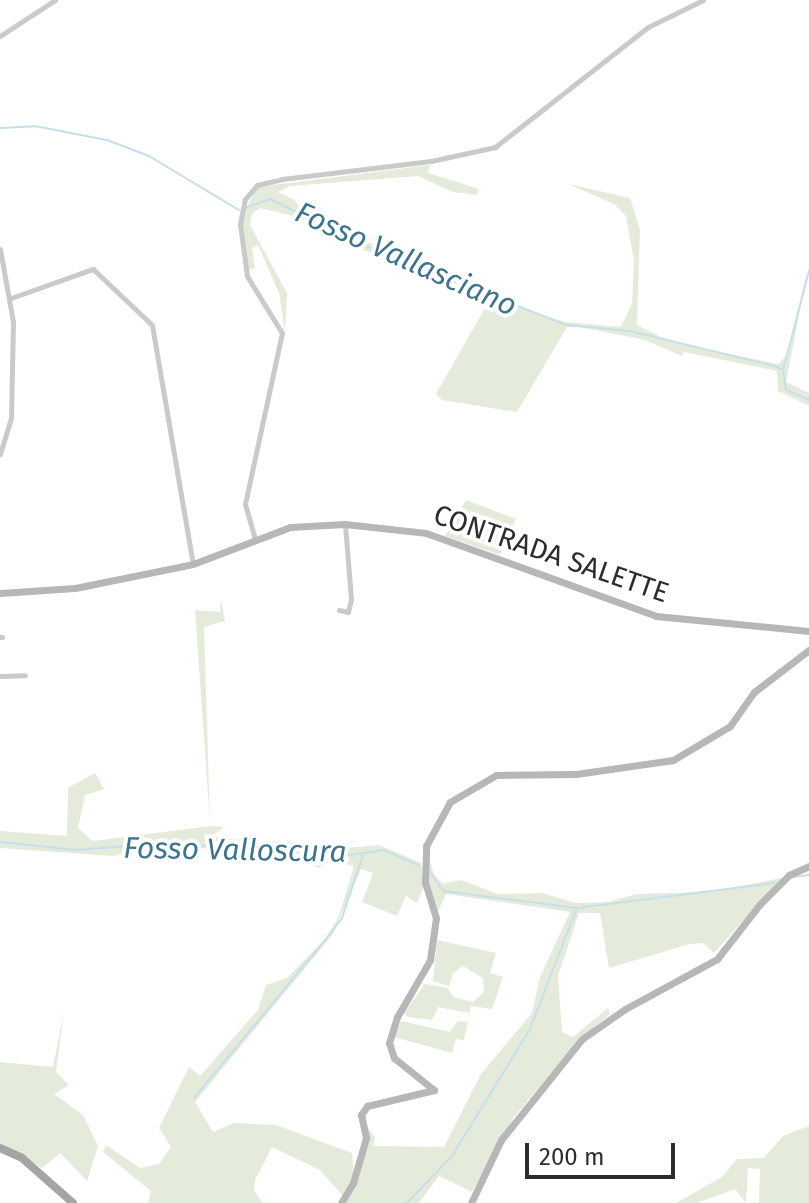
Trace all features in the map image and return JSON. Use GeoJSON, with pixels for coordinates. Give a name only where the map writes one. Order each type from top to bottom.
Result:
{"type":"FeatureCollection","features":[{"type":"Feature","properties":{"kind":"main road"},"geometry":{"type":"LineString","coordinates":[[0,1148],[22,1158],[73,1203]]}},
{"type":"Feature","properties":{"kind":"street"},"geometry":{"type":"LineString","coordinates":[[0,36],[55,0]]}},
{"type":"Feature","properties":{"kind":"street"},"geometry":{"type":"LineString","coordinates":[[255,539],[245,504],[282,333],[247,276],[241,210],[257,185],[282,179],[421,163],[495,147],[648,27],[703,0]]}},
{"type":"Feature","properties":{"kind":"street"},"geometry":{"type":"LineString","coordinates":[[0,249],[11,298],[13,394],[0,454]]}},
{"type":"Feature","properties":{"kind":"street"},"geometry":{"type":"LineString","coordinates":[[11,298],[98,270],[152,325],[193,564]]}},
{"type":"Feature","properties":{"kind":"street"},"geometry":{"type":"LineString","coordinates":[[339,610],[348,612],[351,599],[345,524]]}},
{"type":"Feature","properties":{"kind":"street","name":"CONTRADA SALETTE"},"geometry":{"type":"LineString","coordinates":[[0,593],[75,588],[193,564],[255,539],[305,525],[345,524],[426,533],[656,616],[809,631]]}},
{"type":"Feature","properties":{"kind":"street"},"geometry":{"type":"LineString","coordinates":[[341,1203],[353,1183],[366,1138],[361,1115],[367,1106],[434,1090],[394,1058],[389,1043],[397,1017],[430,960],[436,918],[425,882],[426,846],[450,802],[496,775],[576,774],[673,760],[730,726],[754,692],[809,650]]}},
{"type":"Feature","properties":{"kind":"street"},"geometry":{"type":"LineString","coordinates":[[0,676],[25,675]]}},
{"type":"Feature","properties":{"kind":"street"},"geometry":{"type":"LineString","coordinates":[[471,1203],[501,1140],[582,1039],[612,1016],[717,959],[760,904],[789,875],[809,866]]}},
{"type":"Feature","properties":{"kind":"green space"},"geometry":{"type":"Polygon","coordinates":[[[430,165],[428,173],[479,189],[477,195],[453,192],[418,176],[290,186],[278,192],[293,199],[309,217],[526,310],[565,322],[621,327],[632,303],[634,261],[626,216],[614,204],[568,184],[630,198],[640,230],[637,325],[671,342],[778,364],[788,354],[809,263],[786,382],[809,393],[809,406],[778,391],[777,371],[684,352],[682,356],[645,340],[579,327],[567,327],[517,412],[442,400],[436,394],[489,301],[426,270],[363,250],[298,217],[260,208],[252,214],[250,225],[287,293],[285,332],[279,293],[258,245],[252,248],[255,268],[248,270],[242,216],[257,187],[430,165]]]}},
{"type":"Feature","properties":{"kind":"green space"},"geometry":{"type":"Polygon","coordinates":[[[466,500],[516,519],[500,555],[445,536],[466,500]]]}},
{"type":"Feature","properties":{"kind":"green space"},"geometry":{"type":"Polygon","coordinates":[[[221,600],[225,621],[204,627],[210,822],[195,610],[220,612],[221,600]]]}},
{"type":"Feature","properties":{"kind":"green space"},"geometry":{"type":"Polygon","coordinates":[[[95,773],[104,789],[85,795],[78,828],[92,841],[211,826],[224,827],[211,836],[261,843],[284,841],[335,849],[379,845],[421,863],[424,886],[417,903],[406,896],[397,916],[362,902],[373,873],[361,869],[333,934],[195,1102],[213,1132],[234,1123],[276,1125],[352,1153],[354,1177],[344,1197],[320,1170],[272,1147],[255,1180],[254,1190],[263,1203],[148,1203],[151,1191],[103,1152],[106,1145],[140,1168],[159,1164],[171,1147],[159,1128],[189,1067],[200,1076],[258,1010],[266,985],[287,978],[325,939],[339,916],[354,866],[331,861],[319,868],[289,853],[275,860],[231,859],[203,848],[182,853],[139,849],[113,856],[0,848],[0,831],[67,836],[68,788],[95,773]]]}},
{"type":"Feature","properties":{"kind":"green space"},"geometry":{"type":"Polygon","coordinates":[[[429,857],[434,875],[443,884],[461,880],[498,894],[542,893],[576,903],[609,902],[636,894],[709,892],[782,878],[714,953],[703,943],[690,944],[609,968],[600,913],[579,913],[558,976],[562,1032],[573,1037],[608,1008],[610,1014],[582,1037],[514,1117],[472,1192],[439,1176],[419,1203],[344,1203],[357,1180],[365,1123],[375,1138],[373,1146],[444,1147],[481,1074],[532,1013],[540,977],[570,912],[446,894],[438,911],[428,881],[429,857]]]}},
{"type":"Feature","properties":{"kind":"green space"},"geometry":{"type":"Polygon","coordinates":[[[437,940],[496,953],[490,973],[503,977],[492,1009],[471,1006],[468,1019],[469,1013],[438,1007],[432,1020],[408,1017],[404,1013],[425,984],[448,988],[453,997],[473,1002],[484,992],[483,978],[463,966],[453,973],[449,986],[433,981],[437,940]]]}},
{"type":"Feature","properties":{"kind":"green space"},"geometry":{"type":"Polygon","coordinates":[[[64,1012],[56,1072],[69,1085],[54,1094],[83,1115],[98,1146],[87,1181],[60,1153],[42,1168],[0,1143],[0,1062],[53,1067],[64,1012]]]}},
{"type":"Feature","properties":{"kind":"green space"},"geometry":{"type":"Polygon","coordinates":[[[401,1021],[450,1032],[458,1021],[468,1022],[464,1040],[456,1039],[452,1053],[394,1037],[401,1021]]]}},
{"type":"Feature","properties":{"kind":"green space"},"geometry":{"type":"Polygon","coordinates":[[[809,1126],[809,1203],[759,1203],[760,1169],[748,1168],[746,1203],[735,1189],[696,1203],[676,1203],[722,1177],[737,1159],[764,1158],[783,1136],[809,1126]]]}},
{"type":"Feature","properties":{"kind":"waterway","name":"Fosso Vallasciano"},"geometry":{"type":"LineString","coordinates":[[0,128],[35,126],[107,140],[149,156],[239,210]]}},
{"type":"Feature","properties":{"kind":"waterway","name":"Fosso Vallasciano"},"geometry":{"type":"LineString","coordinates":[[245,208],[270,199],[363,245],[566,325],[630,331],[775,366],[783,370],[786,390],[809,400]]}},
{"type":"Feature","properties":{"kind":"waterway"},"geometry":{"type":"LineString","coordinates":[[783,370],[809,271]]}},
{"type":"Feature","properties":{"kind":"waterway","name":"Fosso Valloscura"},"geometry":{"type":"LineString","coordinates":[[0,842],[76,850],[168,843],[344,856],[384,850],[420,866]]}},
{"type":"Feature","properties":{"kind":"waterway"},"geometry":{"type":"LineString","coordinates":[[194,1098],[342,918],[363,855]]}},
{"type":"Feature","properties":{"kind":"waterway","name":"Fosso Valloscura"},"geometry":{"type":"LineString","coordinates":[[431,873],[443,891],[577,908],[776,883]]}},
{"type":"Feature","properties":{"kind":"waterway","name":"Fosso Valloscura"},"geometry":{"type":"LineString","coordinates":[[793,877],[809,875]]}},
{"type":"Feature","properties":{"kind":"waterway"},"geometry":{"type":"LineString","coordinates":[[407,1203],[452,1156],[530,1029],[576,910]]}}]}
